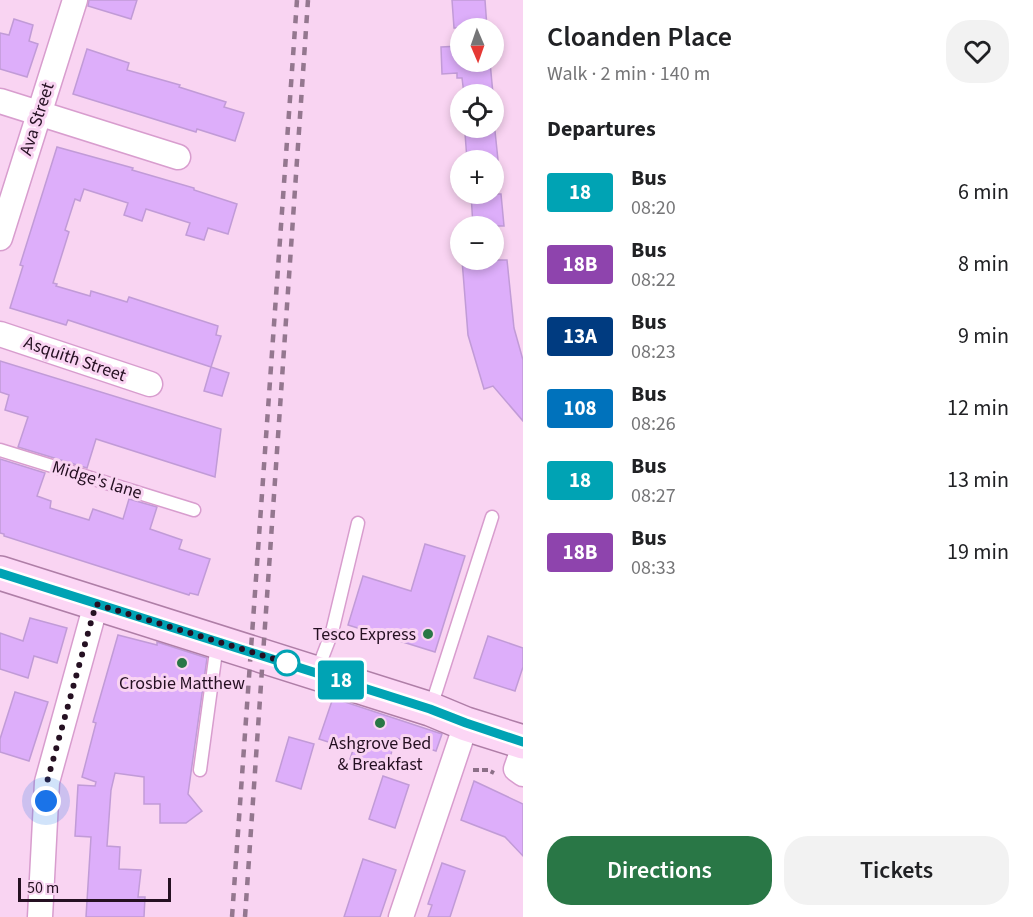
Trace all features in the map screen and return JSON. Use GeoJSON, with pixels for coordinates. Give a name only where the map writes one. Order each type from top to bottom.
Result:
{"type":"FeatureCollection","features":[{"type":"Feature","properties":{"kind":"main road"},"geometry":{"type":"LineString","coordinates":[[0,573],[218,640],[430,709],[523,742]]}},
{"type":"Feature","properties":{"kind":"street","name":"Ava Street"},"geometry":{"type":"LineString","coordinates":[[0,238],[75,0]]}},
{"type":"Feature","properties":{"kind":"street"},"geometry":{"type":"LineString","coordinates":[[0,101],[178,157]]}},
{"type":"Feature","properties":{"kind":"street","name":"Asquith Street"},"geometry":{"type":"LineString","coordinates":[[0,334],[154,385]]}},
{"type":"Feature","properties":{"kind":"street"},"geometry":{"type":"LineString","coordinates":[[40,917],[47,782],[96,604]]}},
{"type":"Feature","properties":{"kind":"street"},"geometry":{"type":"LineString","coordinates":[[401,917],[466,723]]}},
{"type":"Feature","properties":{"kind":"street"},"geometry":{"type":"LineString","coordinates":[[523,749],[516,769],[523,774]]}},
{"type":"Feature","properties":{"kind":"lane","name":"Midge's lane"},"geometry":{"type":"LineString","coordinates":[[0,450],[194,510]]}},
{"type":"Feature","properties":{"kind":"lane"},"geometry":{"type":"LineString","coordinates":[[430,709],[492,517]]}},
{"type":"Feature","properties":{"kind":"lane"},"geometry":{"type":"LineString","coordinates":[[317,672],[332,632],[358,523]]}},
{"type":"Feature","properties":{"kind":"lane"},"geometry":{"type":"LineString","coordinates":[[200,770],[218,640]]}},
{"type":"Feature","properties":{"kind":"building"},"geometry":{"type":"Polygon","coordinates":[[[89,0],[137,0],[131,19],[88,6],[89,0]]]}},
{"type":"Feature","properties":{"kind":"building"},"geometry":{"type":"Polygon","coordinates":[[[452,0],[485,0],[486,18],[453,18],[452,0]]]}},
{"type":"Feature","properties":{"kind":"building"},"geometry":{"type":"Polygon","coordinates":[[[14,19],[33,25],[29,41],[38,44],[27,77],[0,69],[0,33],[9,35],[14,19]]]}},
{"type":"Feature","properties":{"kind":"building"},"geometry":{"type":"Polygon","coordinates":[[[441,47],[450,47],[450,72],[491,72],[492,84],[463,84],[462,78],[457,78],[457,73],[442,74],[441,47]]]}},
{"type":"Feature","properties":{"kind":"building"},"geometry":{"type":"Polygon","coordinates":[[[87,49],[129,63],[127,70],[180,85],[179,87],[226,102],[224,107],[244,113],[235,141],[197,129],[196,132],[73,94],[87,49]]]}},
{"type":"Feature","properties":{"kind":"building"},"geometry":{"type":"Polygon","coordinates":[[[465,138],[496,138],[497,150],[466,150],[465,138]]]}},
{"type":"Feature","properties":{"kind":"building"},"geometry":{"type":"Polygon","coordinates":[[[57,147],[133,168],[132,170],[194,188],[194,190],[237,204],[228,234],[208,228],[204,240],[186,235],[190,223],[146,209],[142,221],[124,215],[128,203],[84,189],[80,201],[75,199],[65,230],[69,232],[53,283],[57,284],[56,286],[90,296],[91,291],[127,302],[129,297],[218,326],[216,335],[221,336],[211,367],[68,320],[66,325],[10,308],[23,266],[20,265],[57,147]]]}},
{"type":"Feature","properties":{"kind":"building"},"geometry":{"type":"Polygon","coordinates":[[[472,204],[502,204],[503,216],[472,216],[472,204]]]}},
{"type":"Feature","properties":{"kind":"building"},"geometry":{"type":"Polygon","coordinates":[[[504,260],[507,260],[514,328],[523,360],[523,421],[493,386],[484,389],[468,335],[463,270],[504,270],[504,260]]]}},
{"type":"Feature","properties":{"kind":"building"},"geometry":{"type":"Polygon","coordinates":[[[0,361],[221,429],[215,477],[96,439],[87,468],[18,447],[28,417],[5,410],[9,395],[0,392],[0,361]]]}},
{"type":"Feature","properties":{"kind":"building"},"geometry":{"type":"Polygon","coordinates":[[[211,367],[229,373],[222,396],[204,391],[211,367]]]}},
{"type":"Feature","properties":{"kind":"building"},"geometry":{"type":"Polygon","coordinates":[[[0,459],[45,473],[37,496],[51,501],[50,508],[89,520],[93,509],[123,519],[129,499],[157,507],[150,529],[182,540],[179,549],[210,559],[198,595],[190,593],[189,595],[4,536],[0,533],[0,459]]]}},
{"type":"Feature","properties":{"kind":"building"},"geometry":{"type":"Polygon","coordinates":[[[425,544],[465,556],[435,652],[348,625],[363,576],[411,591],[425,544]]]}},
{"type":"Feature","properties":{"kind":"building"},"geometry":{"type":"Polygon","coordinates":[[[30,618],[67,628],[57,663],[34,656],[28,678],[0,669],[0,633],[23,641],[30,618]]]}},
{"type":"Feature","properties":{"kind":"building"},"geometry":{"type":"Polygon","coordinates":[[[118,635],[157,645],[157,642],[207,658],[188,794],[202,811],[186,823],[160,823],[160,804],[144,804],[144,777],[115,773],[111,790],[107,846],[120,847],[119,869],[141,870],[138,897],[145,897],[144,917],[86,917],[91,837],[75,836],[78,785],[95,786],[96,782],[82,777],[96,723],[93,722],[118,635]]]}},
{"type":"Feature","properties":{"kind":"building"},"geometry":{"type":"Polygon","coordinates":[[[488,636],[523,648],[523,667],[515,691],[474,678],[488,636]]]}},
{"type":"Feature","properties":{"kind":"building"},"geometry":{"type":"Polygon","coordinates":[[[15,692],[48,702],[29,761],[0,752],[0,739],[15,692]]]}},
{"type":"Feature","properties":{"kind":"building"},"geometry":{"type":"Polygon","coordinates":[[[333,698],[442,734],[436,751],[396,738],[386,770],[350,759],[353,750],[319,739],[333,698]]]}},
{"type":"Feature","properties":{"kind":"building"},"geometry":{"type":"Polygon","coordinates":[[[289,737],[314,744],[301,789],[276,781],[289,737]]]}},
{"type":"Feature","properties":{"kind":"building"},"geometry":{"type":"Polygon","coordinates":[[[383,776],[409,785],[395,828],[369,819],[383,776]]]}},
{"type":"Feature","properties":{"kind":"building"},"geometry":{"type":"Polygon","coordinates":[[[474,781],[523,804],[523,856],[505,837],[461,820],[474,781]]]}},
{"type":"Feature","properties":{"kind":"building"},"geometry":{"type":"Polygon","coordinates":[[[363,859],[396,870],[380,917],[344,917],[363,859]]]}},
{"type":"Feature","properties":{"kind":"building"},"geometry":{"type":"Polygon","coordinates":[[[442,863],[465,871],[450,917],[428,917],[432,905],[428,904],[442,863]]]}},
{"type":"Feature","properties":{"kind":"railway"},"geometry":{"type":"LineString","coordinates":[[232,917],[297,0]]}},
{"type":"Feature","properties":{"kind":"railway"},"geometry":{"type":"LineString","coordinates":[[245,917],[308,0]]}},
{"type":"Feature","properties":{"kind":"bus line","name":"18"},"geometry":{"type":"LineString","coordinates":[[0,573],[218,640],[430,709],[523,742]]}},
{"type":"Feature","properties":{"kind":"place","name":"Tesco Express"},"geometry":{"type":"Point","coordinates":[428,634]}},
{"type":"Feature","properties":{"kind":"place","name":"Crosbie Matthew"},"geometry":{"type":"Point","coordinates":[182,663]}},
{"type":"Feature","properties":{"kind":"place","name":"Ashgrove Bed & Breakfast"},"geometry":{"type":"Point","coordinates":[380,723]}},
{"type":"Feature","properties":{"kind":"route"},"geometry":{"type":"LineString","coordinates":[[46,801],[47,782],[96,604],[297,666],[287,663]]}}]}
